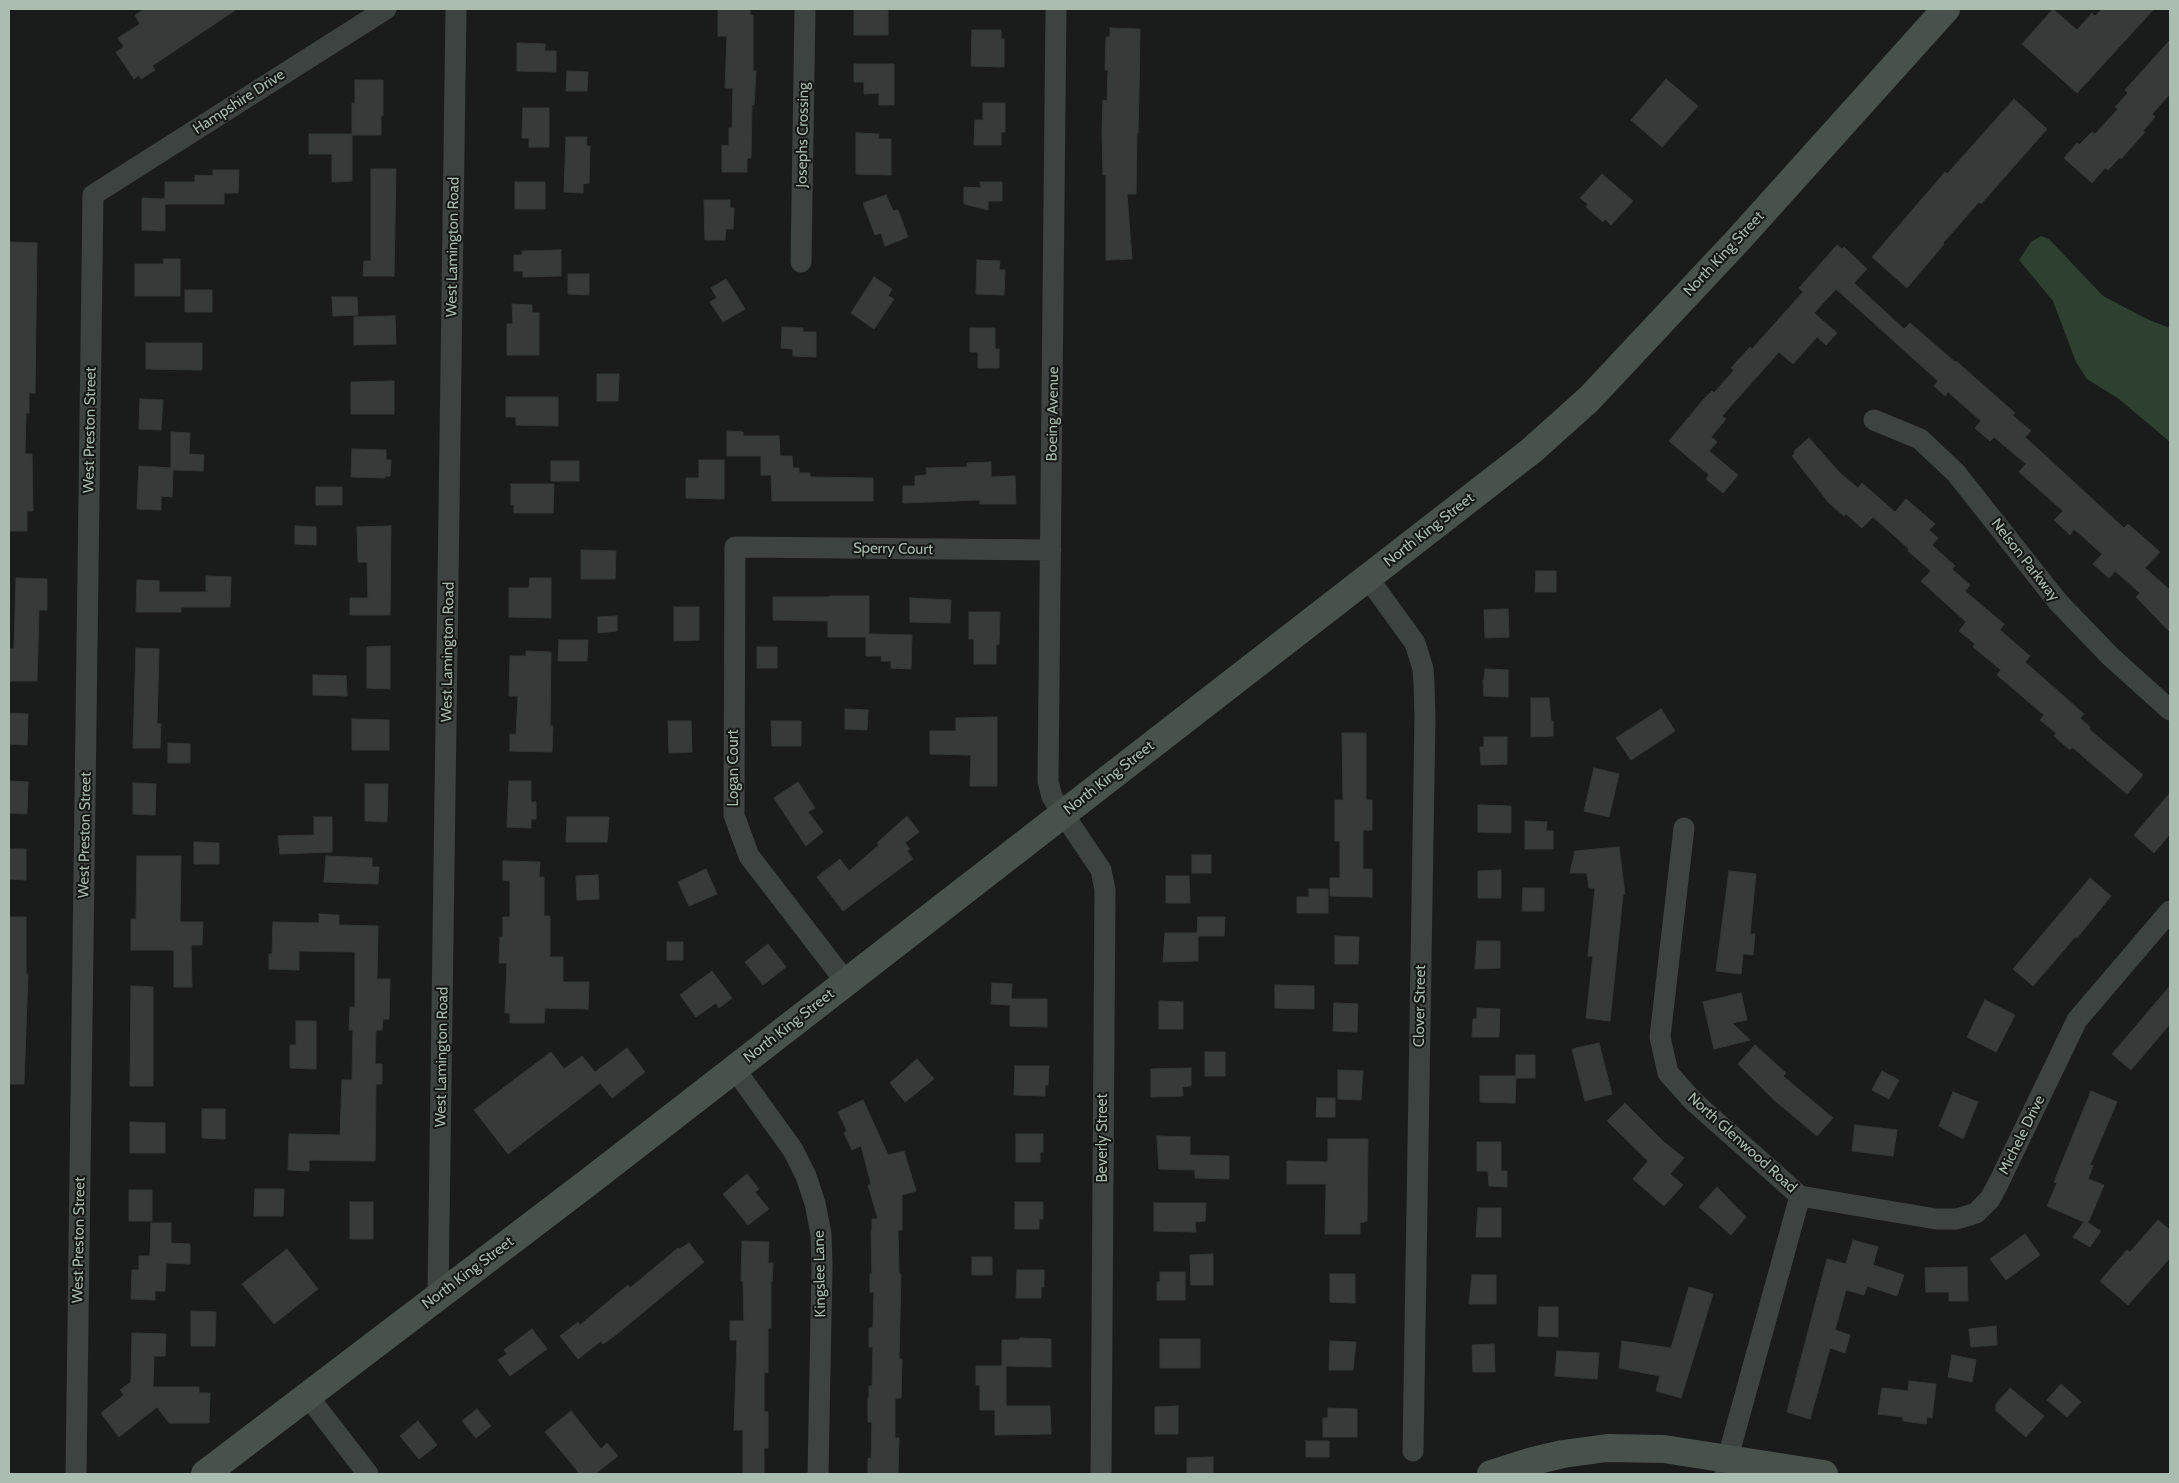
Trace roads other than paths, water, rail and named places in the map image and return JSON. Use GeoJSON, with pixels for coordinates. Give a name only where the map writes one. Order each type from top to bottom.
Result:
{"type":"FeatureCollection","features":[{"type":"Feature","properties":{"kind":"main road","name":"North King Street"},"geometry":{"type":"LineString","coordinates":[[205,1474],[575,1192],[1531,451],[1589,400],[1733,246],[1946,9]]}},
{"type":"Feature","properties":{"kind":"main road"},"geometry":{"type":"LineString","coordinates":[[1491,1474],[1563,1454],[1607,1448],[1664,1449],[1727,1466],[1824,1474]]}},
{"type":"Feature","properties":{"kind":"street","name":"Hampshire Drive"},"geometry":{"type":"LineString","coordinates":[[93,195],[386,9]]}},
{"type":"Feature","properties":{"kind":"street","name":"West Lamington Road"},"geometry":{"type":"LineString","coordinates":[[438,1295],[456,9]]}},
{"type":"Feature","properties":{"kind":"street","name":"Josephs Crossing"},"geometry":{"type":"LineString","coordinates":[[802,262],[805,9]]}},
{"type":"Feature","properties":{"kind":"street","name":"Boeing Avenue"},"geometry":{"type":"LineString","coordinates":[[1056,9],[1048,780],[1052,797],[1063,814]]}},
{"type":"Feature","properties":{"kind":"street","name":"West Preston Street"},"geometry":{"type":"LineString","coordinates":[[76,1474],[93,195]]}},
{"type":"Feature","properties":{"kind":"street","name":"Nelson Parkway"},"geometry":{"type":"LineString","coordinates":[[1874,420],[1920,439],[1956,473],[2058,602],[2110,656],[2170,710]]}},
{"type":"Feature","properties":{"kind":"street","name":"Sperry Court"},"geometry":{"type":"LineString","coordinates":[[736,548],[1051,550]]}},
{"type":"Feature","properties":{"kind":"street","name":"Logan Court"},"geometry":{"type":"LineString","coordinates":[[736,548],[734,814],[749,856],[846,982]]}},
{"type":"Feature","properties":{"kind":"street","name":"Clover Street"},"geometry":{"type":"LineString","coordinates":[[1368,578],[1415,643],[1423,669],[1424,684],[1425,727],[1413,1451]]}},
{"type":"Feature","properties":{"kind":"street","name":"Beverly Street"},"geometry":{"type":"LineString","coordinates":[[1063,814],[1095,859],[1101,870],[1106,890],[1101,1474]]}},
{"type":"Feature","properties":{"kind":"street","name":"North Glenwood Road"},"geometry":{"type":"LineString","coordinates":[[1684,828],[1660,1037],[1668,1073],[1693,1102],[1800,1196],[1727,1466]]}},
{"type":"Feature","properties":{"kind":"street","name":"Michele Drive"},"geometry":{"type":"LineString","coordinates":[[1800,1196],[1936,1219],[1957,1219],[1976,1213],[1990,1199],[1999,1182],[2078,1020],[2170,911]]}},
{"type":"Feature","properties":{"kind":"street","name":"Kingslee Lane"},"geometry":{"type":"LineString","coordinates":[[734,1068],[793,1150],[806,1176],[815,1203],[821,1234],[822,1266],[818,1474]]}},
{"type":"Feature","properties":{"kind":"street"},"geometry":{"type":"LineString","coordinates":[[307,1395],[368,1474]]}}]}
